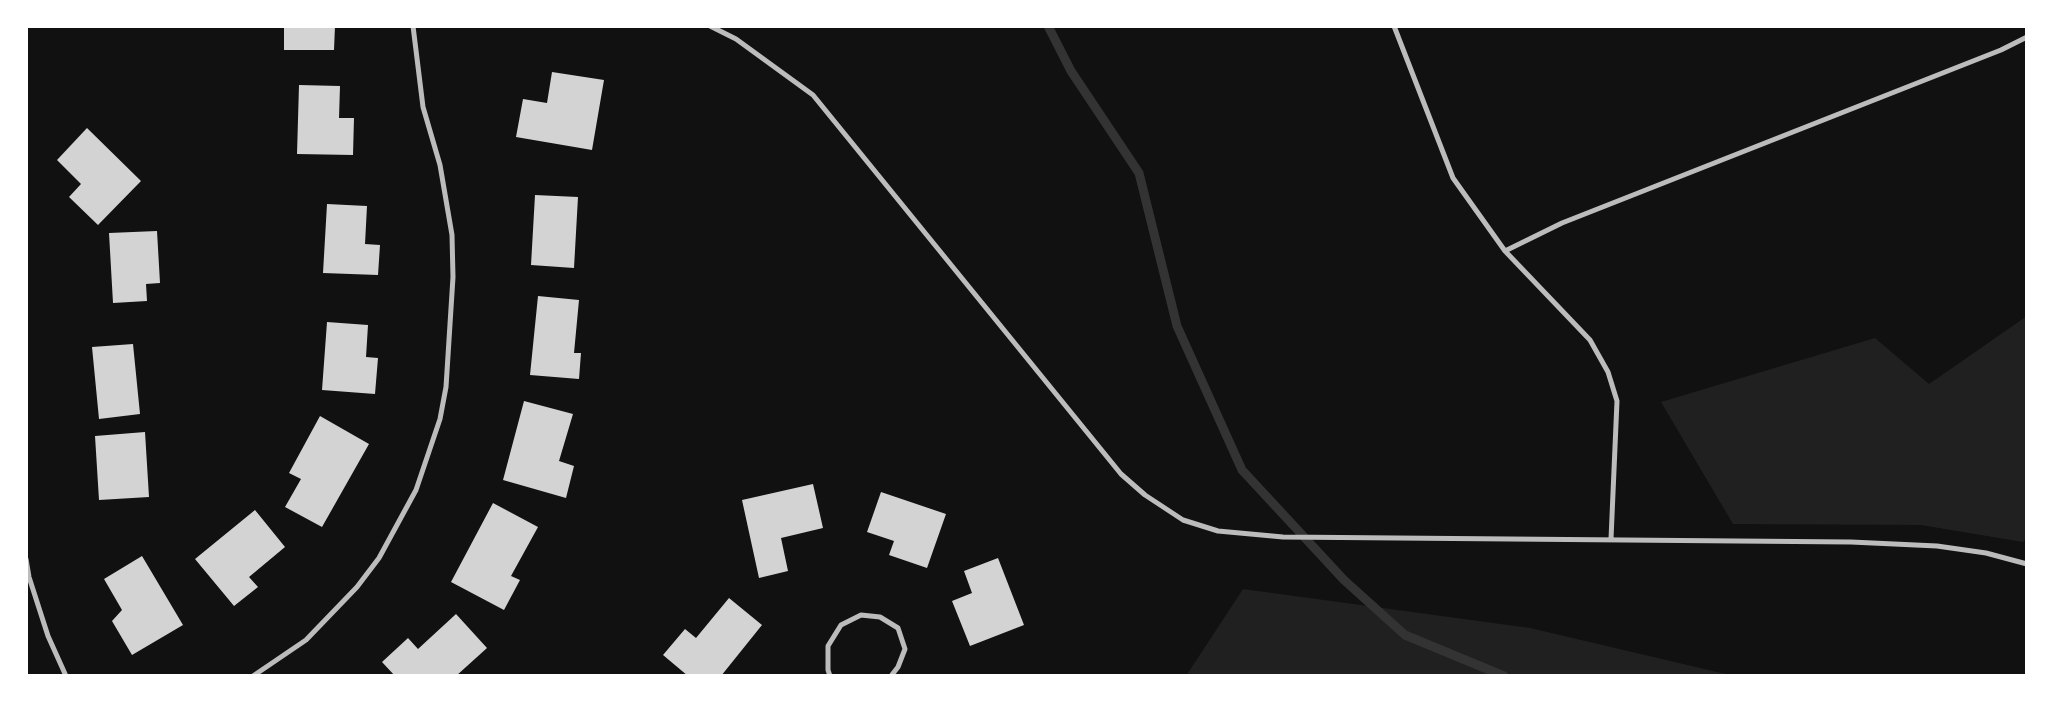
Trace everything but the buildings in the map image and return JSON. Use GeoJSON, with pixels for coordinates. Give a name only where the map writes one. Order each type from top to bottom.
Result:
{"type":"FeatureCollection","features":[{"type":"Feature","properties":{"kind":"street"},"geometry":{"type":"LineString","coordinates":[[253,676],[306,640],[357,587],[379,558],[416,490],[440,419],[448,359],[453,277],[452,235],[440,165],[423,107],[413,26]]}},
{"type":"Feature","properties":{"kind":"street"},"geometry":{"type":"LineString","coordinates":[[710,26],[736,39],[813,95],[1121,474],[1145,495],[1182,520],[1218,531],[1283,537],[1852,542],[1937,546],[1986,553],[2027,564]]}},
{"type":"Feature","properties":{"kind":"street"},"geometry":{"type":"LineString","coordinates":[[1394,26],[1453,178],[1505,251],[1590,340],[1608,372],[1617,401],[1611,539]]}},
{"type":"Feature","properties":{"kind":"street"},"geometry":{"type":"LineString","coordinates":[[1505,251],[1562,223],[2001,50],[2027,37]]}},
{"type":"Feature","properties":{"kind":"street"},"geometry":{"type":"LineString","coordinates":[[26,559],[29,577],[48,636],[66,676]]}},
{"type":"Feature","properties":{"kind":"street"},"geometry":{"type":"LineString","coordinates":[[830,676],[828,670],[828,646],[841,625],[861,615],[880,617],[898,628],[905,649],[898,667],[890,676]]}},
{"type":"Feature","properties":{"kind":"shaded area"},"geometry":{"type":"Polygon","coordinates":[[[2027,316],[2027,537],[2023,542],[1921,525],[1733,524],[1661,402],[1875,338],[1929,384],[2027,316]]]}},
{"type":"Feature","properties":{"kind":"shaded area"},"geometry":{"type":"Polygon","coordinates":[[[1243,589],[1530,628],[1734,676],[1186,676],[1243,589]]]}},
{"type":"Feature","properties":{"kind":"waterway"},"geometry":{"type":"LineString","coordinates":[[1048,26],[1071,71],[1139,173],[1177,326],[1242,470],[1344,580],[1405,635],[1504,676]]}}]}
